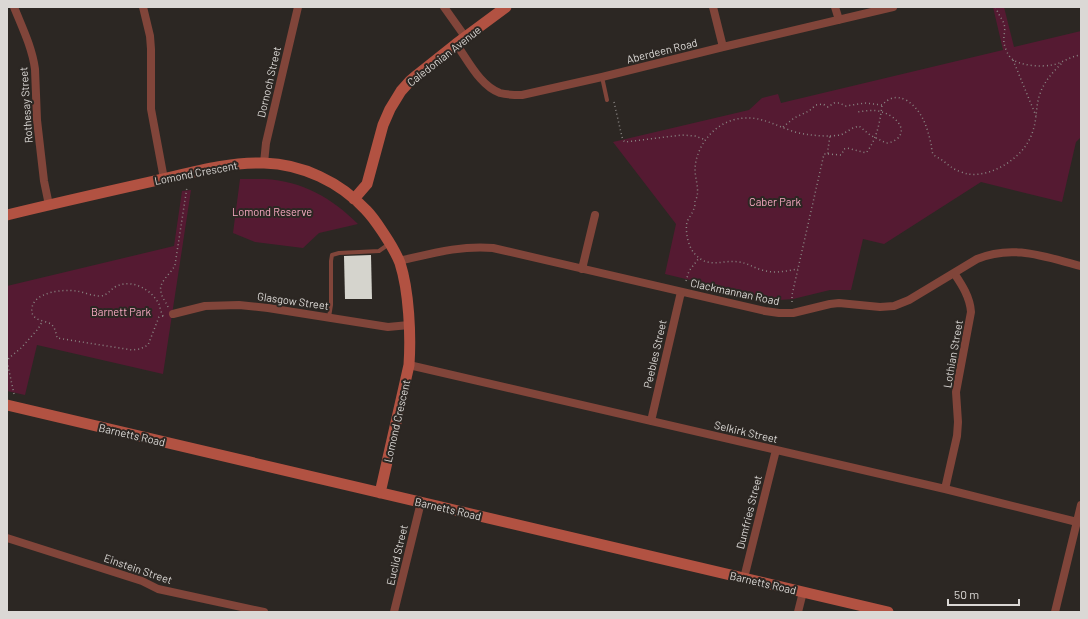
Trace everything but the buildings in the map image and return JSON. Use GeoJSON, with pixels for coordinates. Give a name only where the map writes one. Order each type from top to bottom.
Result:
{"type":"FeatureCollection","features":[{"type":"Feature","properties":{"kind":"street","name":"Rothesay Street"},"geometry":{"type":"LineString","coordinates":[[14,7],[30,47],[35,69],[37,120],[44,181],[49,205]]}},
{"type":"Feature","properties":{"kind":"street"},"geometry":{"type":"LineString","coordinates":[[144,7],[152,48],[151,110],[164,179]]}},
{"type":"Feature","properties":{"kind":"street","name":"Dornoch Street"},"geometry":{"type":"LineString","coordinates":[[264,163],[266,143],[298,7]]}},
{"type":"Feature","properties":{"kind":"street"},"geometry":{"type":"LineString","coordinates":[[444,7],[466,38]]}},
{"type":"Feature","properties":{"kind":"street","name":"Caledonian Avenue"},"geometry":{"type":"LineString","coordinates":[[354,199],[367,184],[383,125],[397,97],[410,81],[456,44],[506,7]]}},
{"type":"Feature","properties":{"kind":"street"},"geometry":{"type":"LineString","coordinates":[[713,7],[723,47]]}},
{"type":"Feature","properties":{"kind":"street"},"geometry":{"type":"LineString","coordinates":[[835,7],[839,20]]}},
{"type":"Feature","properties":{"kind":"street","name":"Aberdeen Road"},"geometry":{"type":"LineString","coordinates":[[456,44],[485,84],[500,93],[522,95],[893,7]]}},
{"type":"Feature","properties":{"kind":"street","name":"Lomond Crescent"},"geometry":{"type":"LineString","coordinates":[[7,215],[228,165],[264,163],[273,163],[296,168],[314,174],[330,182],[354,199],[377,223],[399,261],[405,287],[409,324],[409,365],[380,493]]}},
{"type":"Feature","properties":{"kind":"street"},"geometry":{"type":"LineString","coordinates":[[582,269],[595,214]]}},
{"type":"Feature","properties":{"kind":"street","name":"Clackmannan Road"},"geometry":{"type":"LineString","coordinates":[[399,261],[458,249],[484,247],[503,249],[681,292],[779,313],[801,311],[839,303],[886,307],[894,306],[909,300],[969,263],[984,256],[1008,252],[1031,254],[1081,266]]}},
{"type":"Feature","properties":{"kind":"street","name":"Lothian Street"},"geometry":{"type":"LineString","coordinates":[[945,489],[957,436],[958,422],[956,392],[971,312],[967,294],[954,273]]}},
{"type":"Feature","properties":{"kind":"street","name":"Peebles Street"},"geometry":{"type":"LineString","coordinates":[[651,421],[681,292]]}},
{"type":"Feature","properties":{"kind":"street","name":"Glasgow Street"},"geometry":{"type":"LineString","coordinates":[[172,314],[205,306],[239,305],[329,317],[388,327],[409,324]]}},
{"type":"Feature","properties":{"kind":"street","name":"Selkirk Street"},"geometry":{"type":"LineString","coordinates":[[409,365],[945,489],[1076,522]]}},
{"type":"Feature","properties":{"kind":"street","name":"Barnetts Road"},"geometry":{"type":"LineString","coordinates":[[7,406],[888,612]]}},
{"type":"Feature","properties":{"kind":"street","name":"Dumfries Street"},"geometry":{"type":"LineString","coordinates":[[744,578],[776,450]]}},
{"type":"Feature","properties":{"kind":"street","name":"Euclid Street"},"geometry":{"type":"LineString","coordinates":[[394,612],[421,502]]}},
{"type":"Feature","properties":{"kind":"street"},"geometry":{"type":"LineString","coordinates":[[1055,612],[1081,505]]}},
{"type":"Feature","properties":{"kind":"street","name":"Einstein Street"},"geometry":{"type":"LineString","coordinates":[[7,538],[142,581],[158,589],[264,612]]}},
{"type":"Feature","properties":{"kind":"street"},"geometry":{"type":"LineString","coordinates":[[798,612],[803,592]]}},
{"type":"Feature","properties":{"kind":"lane"},"geometry":{"type":"LineString","coordinates":[[602,77],[607,100]]}},
{"type":"Feature","properties":{"kind":"lane"},"geometry":{"type":"LineString","coordinates":[[329,317],[331,305],[330,261],[332,255],[339,253],[379,250],[390,244]]}},
{"type":"Feature","properties":{"kind":"path"},"geometry":{"type":"LineString","coordinates":[[996,7],[1004,25],[1004,42],[1006,49],[1013,60],[1036,116]]}},
{"type":"Feature","properties":{"kind":"path"},"geometry":{"type":"LineString","coordinates":[[792,302],[792,295],[824,154],[841,155],[846,148],[866,153],[875,138],[879,127],[882,105],[888,100],[896,97],[909,102],[914,106],[923,118],[926,125],[933,154],[952,168],[964,173],[975,175],[998,169],[1005,166],[1015,158],[1026,145],[1034,127],[1039,94],[1043,86],[1063,62],[1071,57],[1081,55]]}},
{"type":"Feature","properties":{"kind":"path"},"geometry":{"type":"LineString","coordinates":[[1013,60],[1031,65],[1046,66],[1063,62]]}},
{"type":"Feature","properties":{"kind":"path"},"geometry":{"type":"LineString","coordinates":[[614,101],[622,137],[625,142],[682,135],[695,136],[706,140]]}},
{"type":"Feature","properties":{"kind":"path"},"geometry":{"type":"LineString","coordinates":[[783,127],[794,118],[820,104],[828,106],[834,103],[839,103],[846,106],[865,103],[882,105]]}},
{"type":"Feature","properties":{"kind":"path"},"geometry":{"type":"LineString","coordinates":[[798,269],[769,272],[736,261],[714,263],[699,258],[692,251],[687,226],[697,197],[695,170],[696,158],[706,140],[721,125],[733,120],[745,118],[758,118],[810,136],[841,135],[859,126],[875,138],[889,143],[894,141],[902,133],[902,129],[899,124],[892,117],[881,111],[857,112]]}},
{"type":"Feature","properties":{"kind":"path"},"geometry":{"type":"LineString","coordinates":[[828,154],[830,136]]}},
{"type":"Feature","properties":{"kind":"path"},"geometry":{"type":"LineString","coordinates":[[162,316],[159,304],[153,296],[135,284],[120,285],[113,288],[109,293],[101,296],[67,290],[48,293],[40,296],[32,306],[32,312],[36,319],[52,325],[58,338],[132,350],[140,349],[148,345],[159,317],[172,314],[162,297],[160,289],[175,265],[186,187]]}},
{"type":"Feature","properties":{"kind":"path"},"geometry":{"type":"LineString","coordinates":[[686,281],[689,271],[699,258]]}},
{"type":"Feature","properties":{"kind":"path"},"geometry":{"type":"LineString","coordinates":[[14,394],[8,366],[9,358],[21,348],[38,329],[42,322]]}},
{"type":"Feature","properties":{"kind":"green space","name":"Caber Park"},"geometry":{"type":"Polygon","coordinates":[[[993,7],[1004,7],[1014,47],[1081,31],[1081,137],[1076,142],[1062,202],[981,182],[884,244],[863,239],[851,290],[830,290],[793,299],[779,300],[769,299],[665,274],[676,224],[613,142],[749,110],[762,98],[778,94],[781,103],[1003,50],[993,7]]]}},
{"type":"Feature","properties":{"kind":"green space","name":"Lomond Reserve"},"geometry":{"type":"Polygon","coordinates":[[[240,179],[279,180],[304,187],[316,192],[338,206],[358,224],[319,233],[303,248],[255,242],[233,233],[240,179]]]}},
{"type":"Feature","properties":{"kind":"green space","name":"Barnett Park"},"geometry":{"type":"Polygon","coordinates":[[[191,190],[163,374],[37,345],[25,395],[7,391],[7,286],[174,246],[182,191],[191,190]]]}}]}
